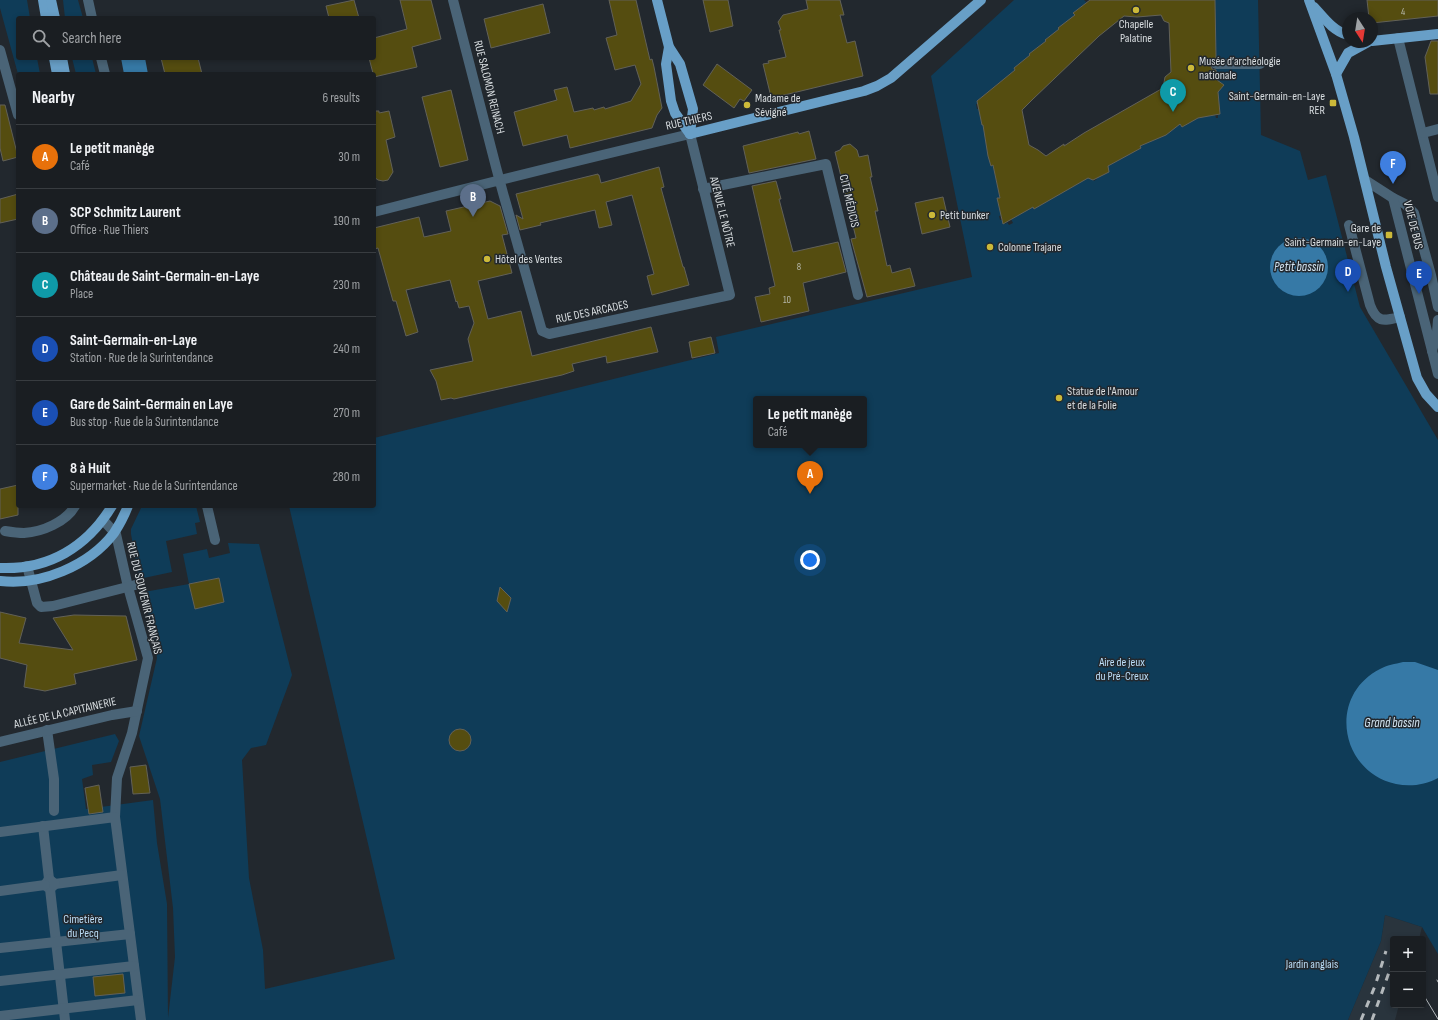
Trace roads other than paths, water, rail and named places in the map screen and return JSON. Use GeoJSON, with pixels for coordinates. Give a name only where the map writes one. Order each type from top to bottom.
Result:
{"type":"FeatureCollection","features":[{"type":"Feature","properties":{"kind":"main road"},"geometry":{"type":"LineString","coordinates":[[43,0],[46,16]]}},
{"type":"Feature","properties":{"kind":"main road"},"geometry":{"type":"LineString","coordinates":[[51,0],[55,16]]}},
{"type":"Feature","properties":{"kind":"main road"},"geometry":{"type":"LineString","coordinates":[[657,0],[669,47],[680,64],[693,109],[690,134]]}},
{"type":"Feature","properties":{"kind":"main road","name":"RUE THIERS"},"geometry":{"type":"LineString","coordinates":[[690,134],[864,91],[877,86],[891,78],[981,0]]}},
{"type":"Feature","properties":{"kind":"main road"},"geometry":{"type":"LineString","coordinates":[[1310,1],[1327,22],[1342,33]]}},
{"type":"Feature","properties":{"kind":"main road"},"geometry":{"type":"LineString","coordinates":[[1310,1],[1336,74],[1417,378],[1426,394],[1438,407]]}},
{"type":"Feature","properties":{"kind":"main road"},"geometry":{"type":"LineString","coordinates":[[1378,40],[1438,34]]}},
{"type":"Feature","properties":{"kind":"main road"},"geometry":{"type":"LineString","coordinates":[[669,47],[666,64],[671,101],[675,113],[690,134]]}},
{"type":"Feature","properties":{"kind":"main road"},"geometry":{"type":"LineString","coordinates":[[1336,74],[1348,53],[1357,48]]}},
{"type":"Feature","properties":{"kind":"main road"},"geometry":{"type":"LineString","coordinates":[[54,60],[57,72]]}},
{"type":"Feature","properties":{"kind":"main road"},"geometry":{"type":"LineString","coordinates":[[62,60],[65,72]]}},
{"type":"Feature","properties":{"kind":"main road"},"geometry":{"type":"LineString","coordinates":[[0,568],[27,566],[58,558],[72,550],[84,540],[103,520],[111,508]]}},
{"type":"Feature","properties":{"kind":"main road"},"geometry":{"type":"LineString","coordinates":[[0,581],[17,582],[44,578],[74,566],[87,558],[102,545],[122,521],[127,508]]}},
{"type":"Feature","properties":{"kind":"street"},"geometry":{"type":"LineString","coordinates":[[88,0],[92,16]]}},
{"type":"Feature","properties":{"kind":"street","name":"RUE SALOMON REINACH"},"geometry":{"type":"LineString","coordinates":[[453,0],[500,180]]}},
{"type":"Feature","properties":{"kind":"street"},"geometry":{"type":"LineString","coordinates":[[1398,38],[1438,197]]}},
{"type":"Feature","properties":{"kind":"street"},"geometry":{"type":"LineString","coordinates":[[0,50],[16,108]]}},
{"type":"Feature","properties":{"kind":"street"},"geometry":{"type":"LineString","coordinates":[[102,60],[104,72]]}},
{"type":"Feature","properties":{"kind":"street"},"geometry":{"type":"LineString","coordinates":[[1216,64],[1260,64]]}},
{"type":"Feature","properties":{"kind":"street"},"geometry":{"type":"LineString","coordinates":[[1423,134],[1438,129]]}},
{"type":"Feature","properties":{"kind":"street","name":"RUE THIERS"},"geometry":{"type":"LineString","coordinates":[[376,211],[690,134]]}},
{"type":"Feature","properties":{"kind":"street","name":"AVENUE LE NÔTRE"},"geometry":{"type":"LineString","coordinates":[[690,134],[730,295]]}},
{"type":"Feature","properties":{"kind":"street","name":"CITÉ MÉDICIS"},"geometry":{"type":"LineString","coordinates":[[703,189],[826,164],[858,296]]}},
{"type":"Feature","properties":{"kind":"street","name":"RUE DES ARCADES"},"geometry":{"type":"LineString","coordinates":[[500,180],[542,331],[549,334],[730,295]]}},
{"type":"Feature","properties":{"kind":"street","name":"VOIE DE BUS"},"geometry":{"type":"LineString","coordinates":[[1365,180],[1393,198],[1406,204],[1414,213],[1438,307]]}},
{"type":"Feature","properties":{"kind":"street","name":"VOIE DE BUS"},"geometry":{"type":"LineString","coordinates":[[1393,198],[1431,352],[1438,374]]}},
{"type":"Feature","properties":{"kind":"street"},"geometry":{"type":"LineString","coordinates":[[1349,224],[1370,305],[1374,314],[1379,319],[1386,320],[1400,317]]}},
{"type":"Feature","properties":{"kind":"street"},"geometry":{"type":"LineString","coordinates":[[1431,352],[1437,332],[1438,320]]}},
{"type":"Feature","properties":{"kind":"street"},"geometry":{"type":"LineString","coordinates":[[5,531],[24,533],[42,530],[58,522],[74,508]]}},
{"type":"Feature","properties":{"kind":"street"},"geometry":{"type":"LineString","coordinates":[[207,508],[214,540]]}},
{"type":"Feature","properties":{"kind":"street","name":"RUE DU SOUVENIR FRANÇAIS"},"geometry":{"type":"LineString","coordinates":[[103,520],[114,531],[148,658],[132,732],[117,778],[115,817],[141,1020]]}},
{"type":"Feature","properties":{"kind":"street"},"geometry":{"type":"LineString","coordinates":[[27,566],[37,603],[41,607],[53,606],[139,584]]}},
{"type":"Feature","properties":{"kind":"street","name":"ALLÉE DE LA CAPITAINERIE"},"geometry":{"type":"LineString","coordinates":[[0,742],[112,714],[137,711]]}},
{"type":"Feature","properties":{"kind":"street"},"geometry":{"type":"LineString","coordinates":[[47,730],[54,779],[54,811]]}},
{"type":"Feature","properties":{"kind":"street"},"geometry":{"type":"LineString","coordinates":[[0,832],[115,817]]}},
{"type":"Feature","properties":{"kind":"street"},"geometry":{"type":"LineString","coordinates":[[43,826],[65,1020]]}},
{"type":"Feature","properties":{"kind":"street"},"geometry":{"type":"LineString","coordinates":[[0,892],[122,875]]}},
{"type":"Feature","properties":{"kind":"street"},"geometry":{"type":"LineString","coordinates":[[0,948],[130,934]]}},
{"type":"Feature","properties":{"kind":"street"},"geometry":{"type":"LineString","coordinates":[[0,981],[134,966]]}},
{"type":"Feature","properties":{"kind":"street"},"geometry":{"type":"LineString","coordinates":[[0,1016],[138,1000]]}},
{"type":"Feature","properties":{"kind":"water"},"geometry":{"type":"Polygon","coordinates":[[[121,60],[145,60],[148,72],[124,72],[121,60]]]}},
{"type":"Feature","properties":{"kind":"water","name":"Petit bassin"},"geometry":{"type":"Polygon","coordinates":[[[1299,238],[1310,240],[1320,246],[1326,256],[1328,267],[1326,278],[1320,288],[1310,294],[1299,296],[1288,294],[1278,288],[1272,278],[1270,267],[1272,256],[1278,246],[1288,240],[1299,238]]]}},
{"type":"Feature","properties":{"kind":"water","name":"Grand bassin"},"geometry":{"type":"Polygon","coordinates":[[[1403,662],[1415,662],[1438,670],[1438,778],[1423,784],[1401,785],[1377,777],[1362,765],[1352,749],[1347,732],[1347,714],[1352,697],[1363,681],[1380,669],[1403,662]]]}},
{"type":"Feature","properties":{"kind":"tram line"},"geometry":{"type":"LineString","coordinates":[[1426,999],[1438,1019]]}},
{"type":"Feature","properties":{"kind":"railway"},"geometry":{"type":"LineString","coordinates":[[1361,1020],[1375,986],[1386,951]]}},
{"type":"Feature","properties":{"kind":"railway"},"geometry":{"type":"LineString","coordinates":[[1372,1020],[1390,970]]}},
{"type":"Feature","properties":{"kind":"place","name":"Chapelle Palatine"},"geometry":{"type":"Point","coordinates":[1136,10]}},
{"type":"Feature","properties":{"kind":"place","name":"Musée d’archéologie nationale"},"geometry":{"type":"Point","coordinates":[1191,68]}},
{"type":"Feature","properties":{"kind":"place","name":"Saint-Germain-en-Laye RER"},"geometry":{"type":"Point","coordinates":[1333,103]}},
{"type":"Feature","properties":{"kind":"place","name":"Madame de Sévigné"},"geometry":{"type":"Point","coordinates":[747,105]}},
{"type":"Feature","properties":{"kind":"place","name":"Château de Saint-Germain-en-Laye"},"geometry":{"type":"Point","coordinates":[1173,112]}},
{"type":"Feature","properties":{"kind":"place","name":"8 à Huit"},"geometry":{"type":"Point","coordinates":[1393,184]}},
{"type":"Feature","properties":{"kind":"place","name":"Petit bunker"},"geometry":{"type":"Point","coordinates":[932,215]}},
{"type":"Feature","properties":{"kind":"place","name":"SCP Schmitz Laurent"},"geometry":{"type":"Point","coordinates":[473,217]}},
{"type":"Feature","properties":{"kind":"place","name":"Gare de Saint-Germain-en-Laye"},"geometry":{"type":"Point","coordinates":[1389,235]}},
{"type":"Feature","properties":{"kind":"place","name":"Colonne Trajane"},"geometry":{"type":"Point","coordinates":[990,247]}},
{"type":"Feature","properties":{"kind":"place","name":"Hôtel des Ventes"},"geometry":{"type":"Point","coordinates":[487,259]}},
{"type":"Feature","properties":{"kind":"place","name":"Saint-Germain-en-Laye"},"geometry":{"type":"Point","coordinates":[1348,292]}},
{"type":"Feature","properties":{"kind":"place","name":"Gare de Saint-Germain en Laye"},"geometry":{"type":"Point","coordinates":[1419,294]}},
{"type":"Feature","properties":{"kind":"place","name":"Statue de l'Amour et de la Folie"},"geometry":{"type":"Point","coordinates":[1059,398]}},
{"type":"Feature","properties":{"kind":"place","name":"Le petit manège"},"geometry":{"type":"Point","coordinates":[810,494]}},
{"type":"Feature","properties":{"kind":"park label","name":"Aire de jeux du Pré-Creux"},"geometry":{"type":"Point","coordinates":[1122,669]}},
{"type":"Feature","properties":{"kind":"park label","name":"Cimetière du Pecq"},"geometry":{"type":"Point","coordinates":[83,926]}},
{"type":"Feature","properties":{"kind":"park label","name":"Jardin anglais"},"geometry":{"type":"Point","coordinates":[1312,964]}}]}
